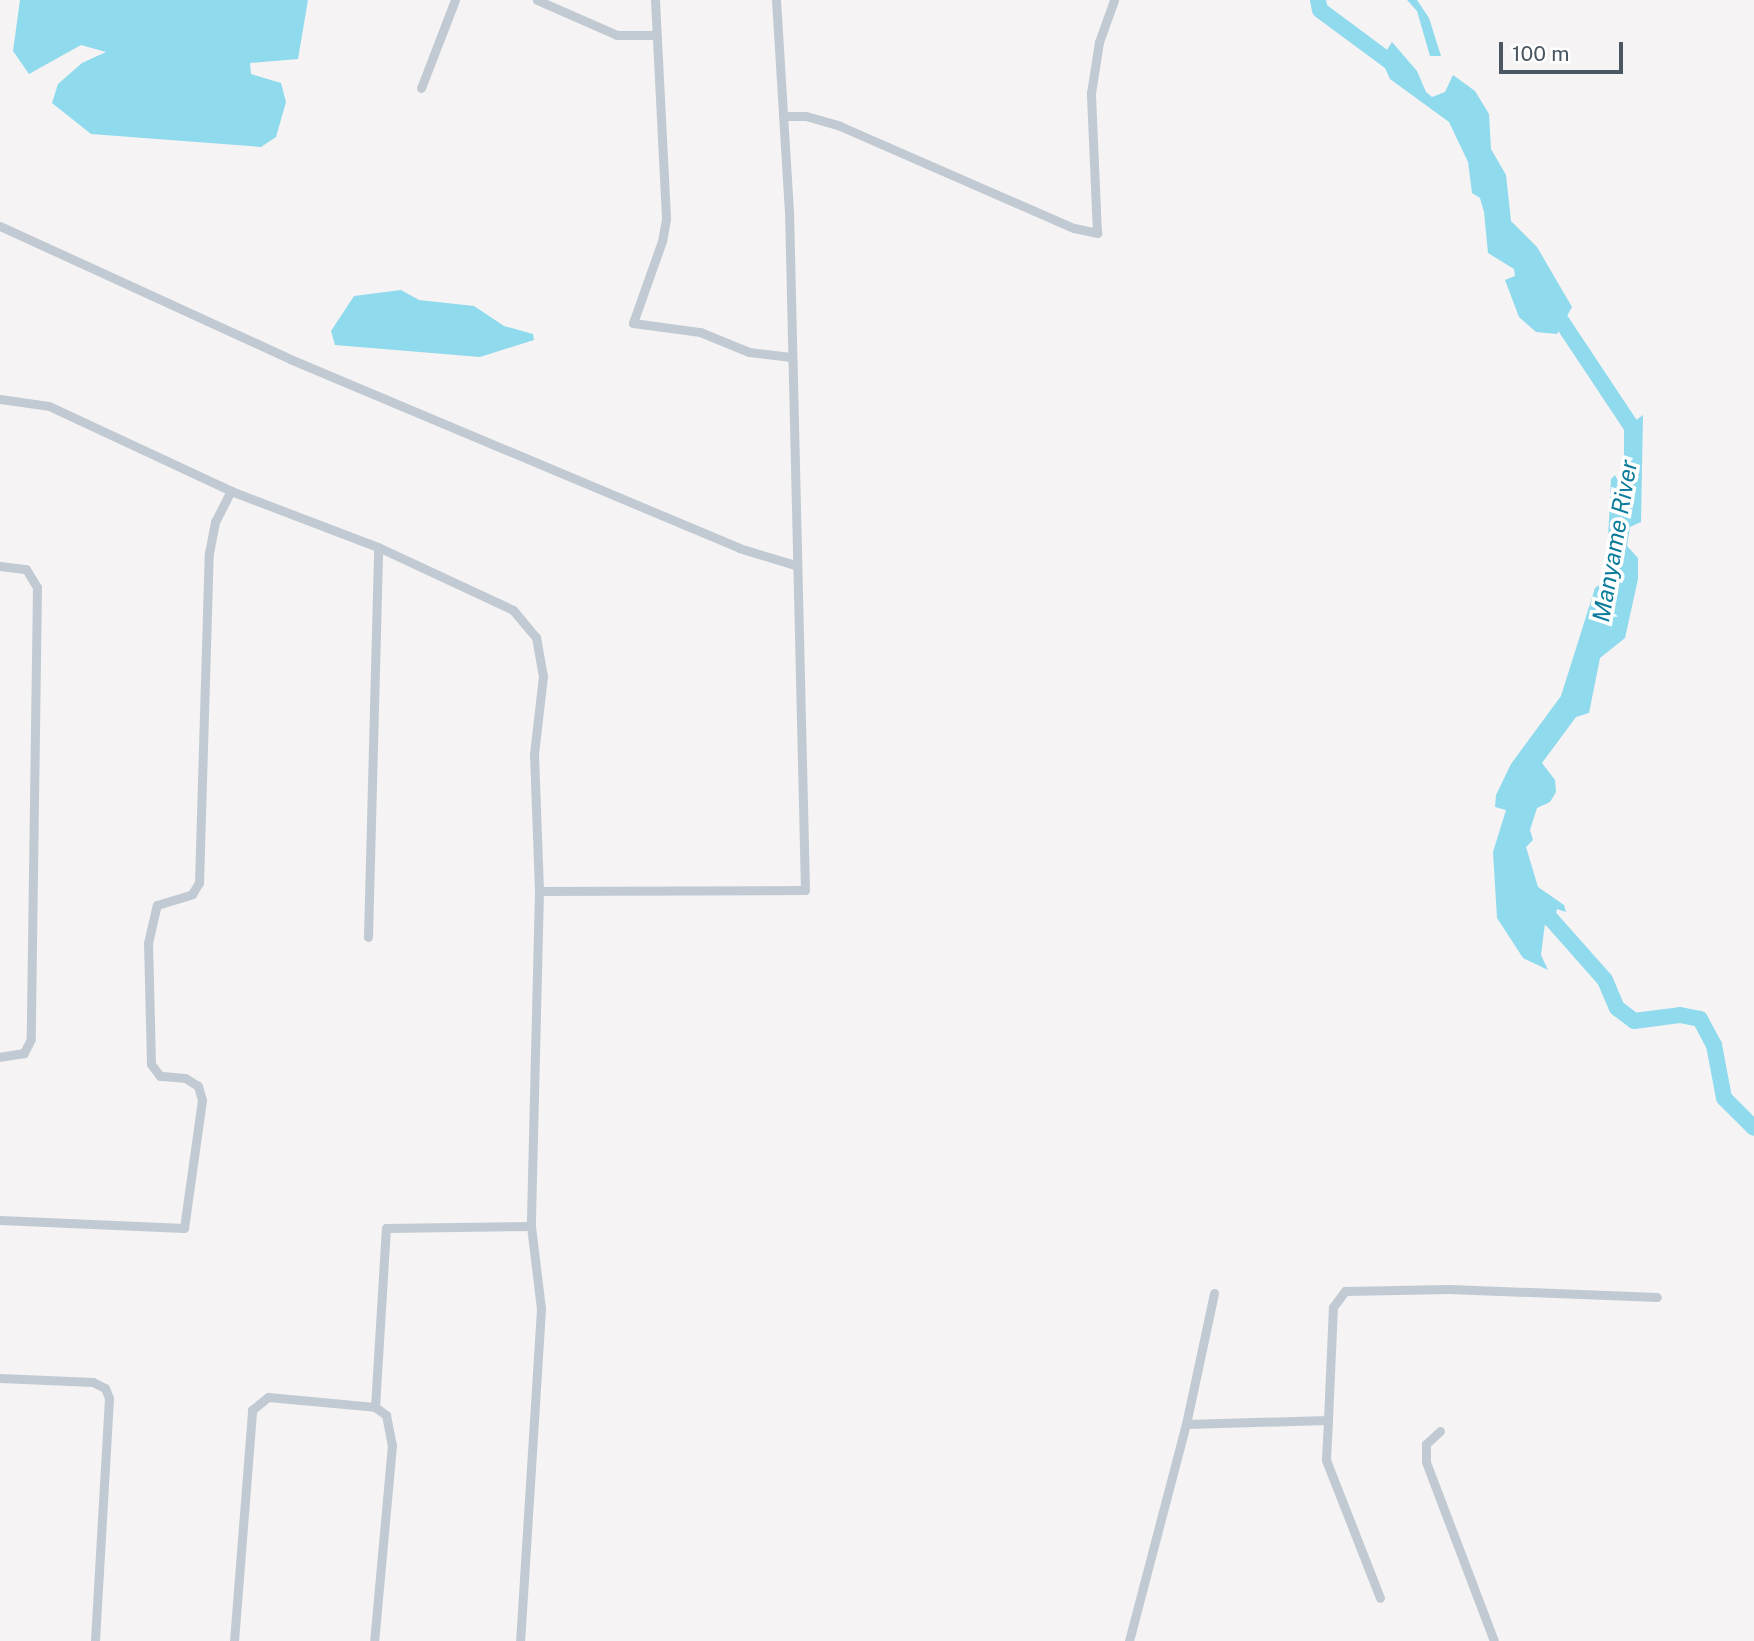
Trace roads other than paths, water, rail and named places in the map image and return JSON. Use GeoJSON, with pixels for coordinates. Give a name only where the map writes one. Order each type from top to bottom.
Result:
{"type":"FeatureCollection","features":[{"type":"Feature","properties":{"kind":"street"},"geometry":{"type":"LineString","coordinates":[[421,88],[455,0]]}},
{"type":"Feature","properties":{"kind":"street"},"geometry":{"type":"LineString","coordinates":[[537,0],[617,35],[656,35]]}},
{"type":"Feature","properties":{"kind":"street"},"geometry":{"type":"LineString","coordinates":[[655,0],[665,231],[633,323],[700,332],[748,352],[791,357]]}},
{"type":"Feature","properties":{"kind":"street"},"geometry":{"type":"LineString","coordinates":[[539,891],[805,890],[791,357],[783,116],[776,0]]}},
{"type":"Feature","properties":{"kind":"street"},"geometry":{"type":"LineString","coordinates":[[783,116],[806,116],[840,126],[1074,228],[1097,233],[1091,93],[1100,42],[1114,0]]}},
{"type":"Feature","properties":{"kind":"street"},"geometry":{"type":"LineString","coordinates":[[0,226],[290,359],[739,548],[795,565]]}},
{"type":"Feature","properties":{"kind":"street"},"geometry":{"type":"LineString","coordinates":[[0,399],[49,406],[232,491],[378,547],[513,610],[536,638],[543,676],[534,754],[539,891],[531,1226],[541,1309],[520,1641]]}},
{"type":"Feature","properties":{"kind":"street"},"geometry":{"type":"LineString","coordinates":[[0,1220],[184,1228],[202,1100],[198,1086],[185,1078],[160,1076],[151,1064],[148,943],[157,905],[192,894],[199,883],[209,553],[215,522],[232,491]]}},
{"type":"Feature","properties":{"kind":"street"},"geometry":{"type":"LineString","coordinates":[[369,937],[378,547]]}},
{"type":"Feature","properties":{"kind":"street"},"geometry":{"type":"LineString","coordinates":[[0,566],[26,569],[37,587],[31,1038],[24,1053],[0,1057]]}},
{"type":"Feature","properties":{"kind":"street"},"geometry":{"type":"LineString","coordinates":[[375,1407],[386,1228],[531,1226]]}},
{"type":"Feature","properties":{"kind":"street"},"geometry":{"type":"LineString","coordinates":[[1380,1598],[1326,1460],[1334,1307],[1345,1291],[1449,1289],[1657,1297]]}},
{"type":"Feature","properties":{"kind":"street"},"geometry":{"type":"LineString","coordinates":[[1129,1641],[1186,1424],[1214,1293]]}},
{"type":"Feature","properties":{"kind":"street"},"geometry":{"type":"LineString","coordinates":[[0,1378],[93,1382],[105,1388],[110,1409],[95,1641]]}},
{"type":"Feature","properties":{"kind":"street"},"geometry":{"type":"LineString","coordinates":[[234,1641],[256,1403],[276,1397],[375,1407],[386,1415],[392,1446],[374,1641]]}},
{"type":"Feature","properties":{"kind":"street"},"geometry":{"type":"LineString","coordinates":[[1186,1424],[1328,1420]]}},
{"type":"Feature","properties":{"kind":"street"},"geometry":{"type":"LineString","coordinates":[[1440,1431],[1426,1444],[1426,1462],[1494,1641]]}},
{"type":"Feature","properties":{"kind":"water"},"geometry":{"type":"Polygon","coordinates":[[[20,0],[308,0],[298,59],[250,63],[251,74],[281,83],[286,102],[276,137],[261,147],[91,134],[52,103],[58,84],[82,63],[106,52],[81,45],[29,74],[13,51],[20,0]]]}},
{"type":"Feature","properties":{"kind":"water"},"geometry":{"type":"Polygon","coordinates":[[[1407,0],[1417,0],[1429,18],[1441,56],[1430,56],[1417,11],[1407,0]]]}},
{"type":"Feature","properties":{"kind":"water"},"geometry":{"type":"Polygon","coordinates":[[[1392,42],[1417,71],[1426,92],[1432,97],[1445,92],[1453,75],[1475,91],[1489,114],[1491,149],[1506,175],[1511,221],[1537,247],[1572,307],[1557,334],[1536,332],[1519,317],[1505,280],[1515,276],[1514,269],[1488,253],[1484,212],[1480,198],[1472,193],[1468,162],[1449,122],[1390,79],[1381,59],[1392,42]]]}},
{"type":"Feature","properties":{"kind":"water"},"geometry":{"type":"Polygon","coordinates":[[[401,290],[419,300],[474,306],[504,326],[533,334],[534,340],[480,357],[335,345],[331,331],[354,296],[401,290]]]}},
{"type":"Feature","properties":{"kind":"water"},"geometry":{"type":"Polygon","coordinates":[[[1643,415],[1641,522],[1630,527],[1627,546],[1638,558],[1638,579],[1625,638],[1600,658],[1589,713],[1576,717],[1542,763],[1555,780],[1556,792],[1550,802],[1537,808],[1530,830],[1533,840],[1526,847],[1538,887],[1564,905],[1566,912],[1557,909],[1555,918],[1545,923],[1541,955],[1548,970],[1523,958],[1497,918],[1493,852],[1506,810],[1495,807],[1496,795],[1511,764],[1561,696],[1595,588],[1606,580],[1611,479],[1615,475],[1618,481],[1624,472],[1624,429],[1643,415]]]}},
{"type":"Feature","properties":{"kind":"waterway","name":"Manyame River"},"geometry":{"type":"LineString","coordinates":[[1318,0],[1320,10],[1397,67]]}},
{"type":"Feature","properties":{"kind":"waterway","name":"Manyame River"},"geometry":{"type":"LineString","coordinates":[[1552,307],[1633,429],[1632,445]]}},
{"type":"Feature","properties":{"kind":"waterway","name":"Manyame River"},"geometry":{"type":"LineString","coordinates":[[1532,912],[1551,919],[1605,980],[1617,1008],[1634,1021],[1680,1015],[1700,1019],[1714,1045],[1724,1098],[1754,1128]]}}]}
